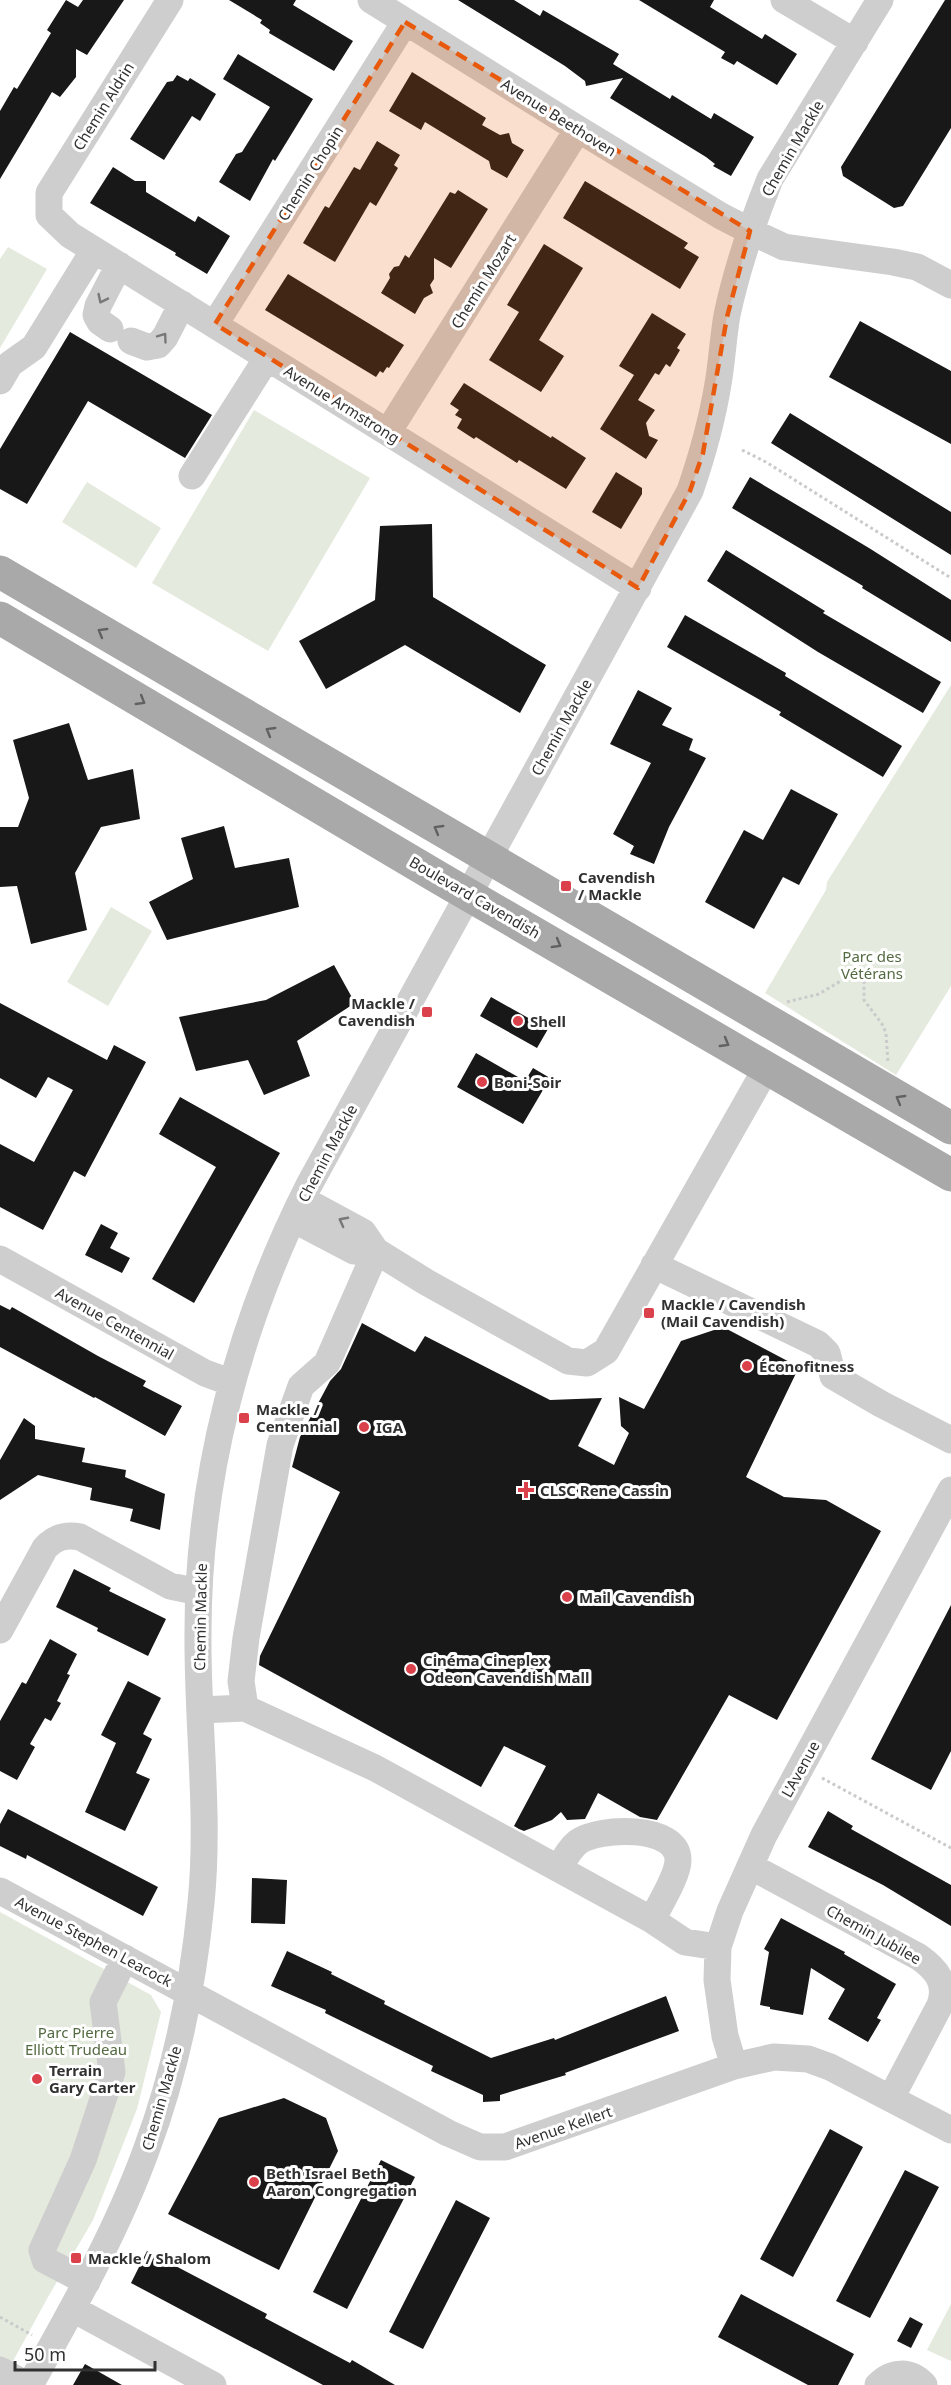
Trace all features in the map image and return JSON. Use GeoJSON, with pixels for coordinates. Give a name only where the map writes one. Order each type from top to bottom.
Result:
{"type":"FeatureCollection","features":[{"type":"Feature","properties":{"kind":"main road"},"geometry":{"type":"LineString","coordinates":[[0,572],[951,1128]]}},
{"type":"Feature","properties":{"kind":"main road","name":"Boulevard Cavendish"},"geometry":{"type":"LineString","coordinates":[[0,618],[951,1175]]}},
{"type":"Feature","properties":{"kind":"street","name":"Chemin Aldrin"},"geometry":{"type":"LineString","coordinates":[[49,215],[49,193],[170,0]]}},
{"type":"Feature","properties":{"kind":"street","name":"Avenue Beethoven"},"geometry":{"type":"LineString","coordinates":[[371,0],[578,129],[750,231],[784,247],[917,267],[951,285]]}},
{"type":"Feature","properties":{"kind":"street"},"geometry":{"type":"LineString","coordinates":[[784,0],[855,42]]}},
{"type":"Feature","properties":{"kind":"street","name":"Chemin Mackle"},"geometry":{"type":"LineString","coordinates":[[28,2385],[87,2282],[147,2150],[167,2086],[188,1992],[197,1938],[203,1872],[204,1812],[199,1592],[202,1544],[211,1475],[232,1383],[258,1301],[297,1209],[690,491],[703,453],[718,384],[727,317],[741,257],[770,179],[880,0]]}},
{"type":"Feature","properties":{"kind":"street","name":"Chemin Chopin"},"geometry":{"type":"LineString","coordinates":[[215,324],[405,22]]}},
{"type":"Feature","properties":{"kind":"street","name":"Chemin Mozart"},"geometry":{"type":"LineString","coordinates":[[388,432],[578,129]]}},
{"type":"Feature","properties":{"kind":"street","name":"Avenue Armstrong"},"geometry":{"type":"LineString","coordinates":[[49,215],[70,236],[638,588]]}},
{"type":"Feature","properties":{"kind":"street"},"geometry":{"type":"LineString","coordinates":[[0,381],[10,364],[34,347],[94,250]]}},
{"type":"Feature","properties":{"kind":"street"},"geometry":{"type":"LineString","coordinates":[[119,265],[98,306],[96,315],[100,322],[120,335],[147,347],[158,345],[165,337],[182,304]]}},
{"type":"Feature","properties":{"kind":"street"},"geometry":{"type":"LineString","coordinates":[[192,476],[267,358]]}},
{"type":"Feature","properties":{"kind":"street"},"geometry":{"type":"LineString","coordinates":[[297,1209],[363,1232],[376,1251],[426,1282],[568,1361],[587,1363],[606,1351],[767,1067]]}},
{"type":"Feature","properties":{"kind":"street"},"geometry":{"type":"LineString","coordinates":[[245,1708],[241,1681],[246,1638],[280,1445],[301,1386],[327,1363],[376,1251]]}},
{"type":"Feature","properties":{"kind":"street","name":"Avenue Centennial"},"geometry":{"type":"LineString","coordinates":[[0,1259],[205,1373],[232,1383]]}},
{"type":"Feature","properties":{"kind":"street"},"geometry":{"type":"LineString","coordinates":[[654,1265],[818,1344],[827,1353],[833,1376],[951,1440]]}},
{"type":"Feature","properties":{"kind":"street","name":"L'Avenue"},"geometry":{"type":"LineString","coordinates":[[734,2066],[725,2037],[719,2000],[717,1965],[718,1947],[730,1911],[764,1835],[951,1490]]}},
{"type":"Feature","properties":{"kind":"street"},"geometry":{"type":"LineString","coordinates":[[0,1630],[45,1548],[54,1540],[64,1536],[80,1537],[170,1586],[199,1592]]}},
{"type":"Feature","properties":{"kind":"street"},"geometry":{"type":"LineString","coordinates":[[200,1710],[245,1708],[375,1768],[652,1920],[686,1942],[718,1947]]}},
{"type":"Feature","properties":{"kind":"street"},"geometry":{"type":"LineString","coordinates":[[559,1869],[579,1841],[601,1834],[622,1830],[638,1831],[670,1842],[676,1851],[678,1862],[652,1920]]}},
{"type":"Feature","properties":{"kind":"street","name":"Chemin Jubilee"},"geometry":{"type":"LineString","coordinates":[[750,1866],[919,1957],[939,1976],[943,1991],[940,2005],[891,2098]]}},
{"type":"Feature","properties":{"kind":"street","name":"Avenue Stephen Leacock"},"geometry":{"type":"LineString","coordinates":[[0,1891],[188,1992]]}},
{"type":"Feature","properties":{"kind":"street"},"geometry":{"type":"LineString","coordinates":[[87,2282],[45,2260],[42,2250],[83,2160],[112,2072],[103,2002],[125,1958]]}},
{"type":"Feature","properties":{"kind":"street","name":"Avenue Kellert"},"geometry":{"type":"LineString","coordinates":[[188,1992],[471,2145],[489,2149],[517,2144],[734,2066],[774,2056],[808,2059],[843,2072],[951,2130]]}},
{"type":"Feature","properties":{"kind":"street"},"geometry":{"type":"LineString","coordinates":[[73,2309],[213,2385]]}},
{"type":"Feature","properties":{"kind":"street"},"geometry":{"type":"LineString","coordinates":[[0,2370],[28,2385]]}},
{"type":"Feature","properties":{"kind":"street"},"geometry":{"type":"LineString","coordinates":[[878,2385],[895,2374],[905,2374],[915,2376],[924,2385]]}},
{"type":"Feature","properties":{"kind":"path"},"geometry":{"type":"LineString","coordinates":[[742,450],[766,462],[951,578]]}},
{"type":"Feature","properties":{"kind":"path"},"geometry":{"type":"LineString","coordinates":[[785,1002],[819,994],[844,979],[864,979],[864,1000],[886,1033],[888,1060],[886,1072]]}},
{"type":"Feature","properties":{"kind":"path"},"geometry":{"type":"LineString","coordinates":[[822,1778],[951,1848]]}},
{"type":"Feature","properties":{"kind":"path"},"geometry":{"type":"LineString","coordinates":[[0,2317],[52,2346]]}},
{"type":"Feature","properties":{"kind":"highlighted area"},"geometry":{"type":"Polygon","coordinates":[[[405,22],[750,231],[727,317],[703,453],[690,491],[638,588],[215,324],[405,22]]]}},
{"type":"Feature","properties":{"kind":"green space"},"geometry":{"type":"Polygon","coordinates":[[[8,247],[47,269],[0,348],[0,259],[8,247]]]}},
{"type":"Feature","properties":{"kind":"green space"},"geometry":{"type":"Polygon","coordinates":[[[254,410],[370,478],[268,651],[152,583],[254,410]]]}},
{"type":"Feature","properties":{"kind":"green space"},"geometry":{"type":"Polygon","coordinates":[[[87,482],[161,528],[136,568],[62,522],[87,482]]]}},
{"type":"Feature","properties":{"kind":"green space","name":"Parc des Vétérans"},"geometry":{"type":"Polygon","coordinates":[[[951,685],[951,986],[896,1075],[765,993],[826,890],[827,882],[951,685]]]}},
{"type":"Feature","properties":{"kind":"green space"},"geometry":{"type":"Polygon","coordinates":[[[111,907],[152,931],[108,1006],[67,982],[111,907]]]}},
{"type":"Feature","properties":{"kind":"green space","name":"Parc Pierre Elliott Trudeau"},"geometry":{"type":"Polygon","coordinates":[[[0,1912],[151,1995],[161,2012],[137,2109],[93,2220],[0,2385],[0,1912]]]}},
{"type":"Feature","properties":{"kind":"green space"},"geometry":{"type":"Polygon","coordinates":[[[951,2304],[951,2361],[927,2350],[951,2304]]]}},
{"type":"Feature","properties":{"kind":"building"},"geometry":{"type":"Polygon","coordinates":[[[66,0],[78,7],[83,0],[124,0],[87,55],[76,49],[76,77],[60,97],[52,92],[0,179],[0,111],[14,87],[17,89],[51,33],[47,30],[66,0]]]}},
{"type":"Feature","properties":{"kind":"building"},"geometry":{"type":"Polygon","coordinates":[[[229,0],[296,0],[293,5],[353,41],[334,71],[269,33],[270,30],[260,23],[262,20],[229,0]]]}},
{"type":"Feature","properties":{"kind":"building"},"geometry":{"type":"Polygon","coordinates":[[[458,0],[514,0],[540,16],[543,10],[619,54],[613,64],[670,99],[672,95],[711,119],[714,113],[754,137],[731,176],[713,166],[715,164],[706,157],[610,98],[623,78],[586,86],[585,81],[565,66],[458,0]]]}},
{"type":"Feature","properties":{"kind":"building"},"geometry":{"type":"Polygon","coordinates":[[[639,0],[714,0],[710,7],[762,39],[765,34],[797,54],[777,85],[737,61],[734,65],[721,58],[725,52],[639,0]]]}},
{"type":"Feature","properties":{"kind":"building"},"geometry":{"type":"Polygon","coordinates":[[[945,0],[951,0],[951,128],[903,206],[894,208],[843,176],[841,167],[945,0]]]}},
{"type":"Feature","properties":{"kind":"building"},"geometry":{"type":"Polygon","coordinates":[[[238,54],[313,99],[275,161],[273,159],[250,201],[219,182],[236,154],[242,152],[270,107],[223,79],[238,54]]]}},
{"type":"Feature","properties":{"kind":"building"},"geometry":{"type":"Polygon","coordinates":[[[412,72],[486,118],[482,125],[500,135],[509,133],[512,143],[524,150],[507,178],[491,169],[489,161],[425,122],[421,130],[389,111],[412,72]]]}},
{"type":"Feature","properties":{"kind":"building"},"geometry":{"type":"Polygon","coordinates":[[[177,75],[188,81],[190,78],[216,94],[200,121],[192,116],[164,160],[130,139],[167,82],[173,81],[177,75]]]}},
{"type":"Feature","properties":{"kind":"building"},"geometry":{"type":"Polygon","coordinates":[[[377,141],[400,155],[394,165],[398,168],[376,206],[370,202],[335,262],[303,243],[325,206],[329,208],[354,167],[360,170],[377,141]]]}},
{"type":"Feature","properties":{"kind":"building"},"geometry":{"type":"Polygon","coordinates":[[[113,167],[135,181],[146,181],[146,192],[195,222],[198,216],[230,236],[207,274],[175,255],[176,253],[90,203],[113,167]]]}},
{"type":"Feature","properties":{"kind":"building"},"geometry":{"type":"Polygon","coordinates":[[[585,181],[688,243],[684,248],[699,257],[680,289],[563,218],[585,181]]]}},
{"type":"Feature","properties":{"kind":"building"},"geometry":{"type":"Polygon","coordinates":[[[458,190],[488,209],[451,268],[434,258],[434,279],[430,285],[433,293],[424,298],[415,314],[381,293],[390,278],[389,274],[394,267],[399,266],[405,255],[409,258],[450,192],[455,194],[458,190]]]}},
{"type":"Feature","properties":{"kind":"building"},"geometry":{"type":"Polygon","coordinates":[[[544,244],[583,268],[539,340],[564,356],[541,392],[489,360],[519,312],[507,305],[544,244]]]}},
{"type":"Feature","properties":{"kind":"building"},"geometry":{"type":"Polygon","coordinates":[[[288,274],[404,345],[389,368],[387,367],[383,373],[380,371],[376,377],[265,310],[288,274]]]}},
{"type":"Feature","properties":{"kind":"building"},"geometry":{"type":"Polygon","coordinates":[[[652,313],[686,334],[677,348],[680,350],[670,367],[666,364],[659,375],[655,373],[638,400],[655,410],[646,423],[649,436],[658,440],[646,459],[600,429],[634,375],[619,366],[652,313]]]}},
{"type":"Feature","properties":{"kind":"building"},"geometry":{"type":"Polygon","coordinates":[[[860,321],[951,371],[951,444],[829,377],[860,321]]]}},
{"type":"Feature","properties":{"kind":"building"},"geometry":{"type":"Polygon","coordinates":[[[70,332],[212,415],[185,458],[88,401],[27,504],[0,489],[0,449],[70,332]]]}},
{"type":"Feature","properties":{"kind":"building"},"geometry":{"type":"Polygon","coordinates":[[[464,383],[586,458],[566,489],[519,460],[517,463],[457,428],[462,419],[455,415],[459,410],[450,404],[464,383]]]}},
{"type":"Feature","properties":{"kind":"building"},"geometry":{"type":"Polygon","coordinates":[[[790,413],[951,512],[951,555],[771,443],[790,413]]]}},
{"type":"Feature","properties":{"kind":"building"},"geometry":{"type":"Polygon","coordinates":[[[616,472],[642,488],[642,494],[621,529],[592,512],[616,472]]]}},
{"type":"Feature","properties":{"kind":"building"},"geometry":{"type":"Polygon","coordinates":[[[750,477],[951,600],[951,642],[862,588],[863,586],[732,508],[750,477]]]}},
{"type":"Feature","properties":{"kind":"building"},"geometry":{"type":"Polygon","coordinates":[[[432,524],[433,597],[546,665],[520,713],[405,645],[326,689],[299,641],[375,600],[380,526],[432,524]]]}},
{"type":"Feature","properties":{"kind":"building"},"geometry":{"type":"Polygon","coordinates":[[[726,550],[825,611],[823,613],[941,682],[923,713],[818,652],[707,581],[726,550]]]}},
{"type":"Feature","properties":{"kind":"building"},"geometry":{"type":"Polygon","coordinates":[[[685,615],[786,673],[785,676],[902,746],[883,777],[779,715],[781,712],[667,647],[685,615]]]}},
{"type":"Feature","properties":{"kind":"building"},"geometry":{"type":"Polygon","coordinates":[[[638,690],[672,708],[662,725],[693,739],[689,750],[706,758],[669,827],[654,864],[630,854],[634,846],[613,834],[651,763],[610,744],[638,690]]]}},
{"type":"Feature","properties":{"kind":"building"},"geometry":{"type":"Polygon","coordinates":[[[69,723],[88,780],[133,769],[140,819],[101,827],[75,873],[87,930],[31,944],[17,886],[0,887],[0,827],[18,827],[29,798],[13,740],[69,723]]]}},
{"type":"Feature","properties":{"kind":"building"},"geometry":{"type":"Polygon","coordinates":[[[791,789],[838,814],[799,885],[783,877],[754,929],[705,902],[744,830],[763,840],[791,789]]]}},
{"type":"Feature","properties":{"kind":"building"},"geometry":{"type":"Polygon","coordinates":[[[224,826],[235,868],[289,858],[299,907],[167,940],[149,902],[193,879],[181,838],[224,826]]]}},
{"type":"Feature","properties":{"kind":"building"},"geometry":{"type":"Polygon","coordinates":[[[334,965],[355,1003],[297,1041],[310,1076],[264,1095],[248,1060],[196,1071],[179,1017],[266,1000],[334,965]]]}},
{"type":"Feature","properties":{"kind":"building"},"geometry":{"type":"Polygon","coordinates":[[[491,997],[548,1029],[537,1048],[480,1016],[491,997]]]}},
{"type":"Feature","properties":{"kind":"building"},"geometry":{"type":"Polygon","coordinates":[[[0,1003],[107,1060],[114,1045],[146,1062],[85,1177],[74,1171],[43,1230],[0,1207],[0,1144],[34,1162],[73,1090],[48,1077],[36,1098],[0,1078],[0,1003]]]}},
{"type":"Feature","properties":{"kind":"building"},"geometry":{"type":"Polygon","coordinates":[[[476,1053],[525,1081],[533,1068],[550,1078],[523,1124],[457,1087],[476,1053]]]}},
{"type":"Feature","properties":{"kind":"building"},"geometry":{"type":"Polygon","coordinates":[[[180,1097],[280,1153],[194,1303],[152,1279],[216,1167],[159,1134],[180,1097]]]}},
{"type":"Feature","properties":{"kind":"building"},"geometry":{"type":"Polygon","coordinates":[[[101,1224],[118,1233],[110,1248],[130,1258],[122,1273],[85,1255],[101,1224]]]}},
{"type":"Feature","properties":{"kind":"building"},"geometry":{"type":"Polygon","coordinates":[[[0,1305],[10,1310],[12,1307],[146,1381],[143,1386],[182,1406],[165,1436],[0,1347],[0,1305]]]}},
{"type":"Feature","properties":{"kind":"building","name":"Mail Cavendish"},"geometry":{"type":"Polygon","coordinates":[[[362,1323],[415,1352],[425,1336],[550,1400],[602,1398],[578,1446],[614,1465],[629,1433],[621,1426],[619,1397],[644,1409],[681,1341],[723,1327],[799,1367],[746,1477],[784,1497],[826,1500],[881,1531],[777,1720],[729,1695],[657,1820],[640,1817],[598,1793],[585,1819],[567,1820],[561,1812],[552,1820],[524,1831],[514,1826],[546,1766],[504,1746],[481,1787],[259,1665],[260,1656],[340,1492],[292,1467],[300,1437],[330,1381],[341,1369],[362,1323]]]}},
{"type":"Feature","properties":{"kind":"building"},"geometry":{"type":"Polygon","coordinates":[[[24,1418],[35,1426],[35,1439],[85,1448],[82,1462],[126,1470],[125,1477],[165,1494],[160,1530],[130,1521],[133,1509],[90,1500],[92,1488],[38,1475],[0,1500],[0,1460],[24,1418]]]}},
{"type":"Feature","properties":{"kind":"building"},"geometry":{"type":"Polygon","coordinates":[[[74,1569],[111,1588],[109,1591],[166,1619],[148,1656],[97,1631],[98,1628],[56,1607],[74,1569]]]}},
{"type":"Feature","properties":{"kind":"building"},"geometry":{"type":"Polygon","coordinates":[[[951,1605],[951,1751],[931,1790],[871,1759],[951,1605]]]}},
{"type":"Feature","properties":{"kind":"building"},"geometry":{"type":"Polygon","coordinates":[[[50,1639],[77,1654],[57,1701],[61,1703],[51,1721],[45,1718],[30,1744],[35,1747],[17,1780],[0,1771],[0,1721],[22,1682],[26,1684],[50,1639]]]}},
{"type":"Feature","properties":{"kind":"building"},"geometry":{"type":"Polygon","coordinates":[[[128,1681],[161,1698],[143,1734],[152,1739],[136,1773],[150,1779],[125,1831],[85,1812],[116,1743],[101,1735],[128,1681]]]}},
{"type":"Feature","properties":{"kind":"building"},"geometry":{"type":"Polygon","coordinates":[[[8,1809],[158,1887],[143,1916],[27,1855],[26,1859],[0,1846],[0,1824],[8,1809]]]}},
{"type":"Feature","properties":{"kind":"building"},"geometry":{"type":"Polygon","coordinates":[[[828,1811],[853,1826],[851,1829],[951,1885],[951,1926],[883,1885],[808,1847],[828,1811]]]}},
{"type":"Feature","properties":{"kind":"building"},"geometry":{"type":"Polygon","coordinates":[[[252,1878],[287,1880],[285,1924],[251,1923],[252,1878]]]}},
{"type":"Feature","properties":{"kind":"building"},"geometry":{"type":"Polygon","coordinates":[[[781,1918],[845,1952],[844,1954],[896,1984],[877,2018],[881,2020],[868,2042],[828,2019],[845,1989],[811,1968],[803,2015],[760,2005],[769,1952],[764,1949],[781,1918]]]}},
{"type":"Feature","properties":{"kind":"building"},"geometry":{"type":"Polygon","coordinates":[[[287,1951],[332,1972],[331,1974],[385,2001],[384,2004],[491,2058],[554,2038],[555,2040],[666,1996],[679,2031],[565,2073],[566,2075],[500,2095],[500,2101],[483,2102],[483,2095],[431,2071],[433,2066],[325,2013],[326,2010],[271,1986],[287,1951]]]}},
{"type":"Feature","properties":{"kind":"building","name":"Beth Israel Beth Aaron Congregation"},"geometry":{"type":"Polygon","coordinates":[[[284,2098],[326,2118],[338,2151],[279,2270],[168,2214],[219,2118],[284,2098]]]}},
{"type":"Feature","properties":{"kind":"building"},"geometry":{"type":"Polygon","coordinates":[[[830,2129],[863,2147],[793,2277],[760,2259],[830,2129]]]}},
{"type":"Feature","properties":{"kind":"building"},"geometry":{"type":"Polygon","coordinates":[[[381,2160],[415,2177],[347,2309],[313,2292],[381,2160]]]}},
{"type":"Feature","properties":{"kind":"building"},"geometry":{"type":"Polygon","coordinates":[[[905,2170],[939,2187],[870,2318],[836,2301],[905,2170]]]}},
{"type":"Feature","properties":{"kind":"building"},"geometry":{"type":"Polygon","coordinates":[[[456,2200],[490,2218],[423,2349],[389,2332],[456,2200]]]}},
{"type":"Feature","properties":{"kind":"building"},"geometry":{"type":"Polygon","coordinates":[[[147,2251],[267,2314],[265,2318],[350,2363],[352,2360],[395,2385],[323,2385],[131,2283],[147,2251]]]}},
{"type":"Feature","properties":{"kind":"building"},"geometry":{"type":"Polygon","coordinates":[[[741,2294],[854,2354],[838,2385],[808,2385],[718,2337],[741,2294]]]}},
{"type":"Feature","properties":{"kind":"building"},"geometry":{"type":"Polygon","coordinates":[[[910,2317],[923,2324],[911,2348],[897,2341],[910,2317]]]}},
{"type":"Feature","properties":{"kind":"building"},"geometry":{"type":"Polygon","coordinates":[[[85,2364],[122,2385],[73,2385],[85,2364]]]}},
{"type":"Feature","properties":{"kind":"place","name":"Cavendish / Mackle"},"geometry":{"type":"Point","coordinates":[566,886]}},
{"type":"Feature","properties":{"kind":"place","name":"Mackle / Cavendish"},"geometry":{"type":"Point","coordinates":[427,1012]}},
{"type":"Feature","properties":{"kind":"place","name":"Shell"},"geometry":{"type":"Point","coordinates":[518,1021]}},
{"type":"Feature","properties":{"kind":"place","name":"Boni-Soir"},"geometry":{"type":"Point","coordinates":[482,1082]}},
{"type":"Feature","properties":{"kind":"place","name":"Mackle / Cavendish (Mail Cavendish)"},"geometry":{"type":"Point","coordinates":[649,1313]}},
{"type":"Feature","properties":{"kind":"place","name":"Éconofitness"},"geometry":{"type":"Point","coordinates":[747,1366]}},
{"type":"Feature","properties":{"kind":"place","name":"Mackle / Centennial"},"geometry":{"type":"Point","coordinates":[244,1418]}},
{"type":"Feature","properties":{"kind":"place","name":"IGA"},"geometry":{"type":"Point","coordinates":[364,1427]}},
{"type":"Feature","properties":{"kind":"place","name":"CLSC Rene Cassin"},"geometry":{"type":"Point","coordinates":[526,1490]}},
{"type":"Feature","properties":{"kind":"place","name":"Mail Cavendish"},"geometry":{"type":"Point","coordinates":[567,1597]}},
{"type":"Feature","properties":{"kind":"place","name":"Cinéma Cineplex Odeon Cavendish Mall"},"geometry":{"type":"Point","coordinates":[411,1669]}},
{"type":"Feature","properties":{"kind":"place","name":"Terrain Gary Carter"},"geometry":{"type":"Point","coordinates":[37,2079]}},
{"type":"Feature","properties":{"kind":"place","name":"Beth Israel Beth Aaron Congregation"},"geometry":{"type":"Point","coordinates":[254,2182]}},
{"type":"Feature","properties":{"kind":"place","name":"Mackle / Shalom"},"geometry":{"type":"Point","coordinates":[76,2258]}}]}
